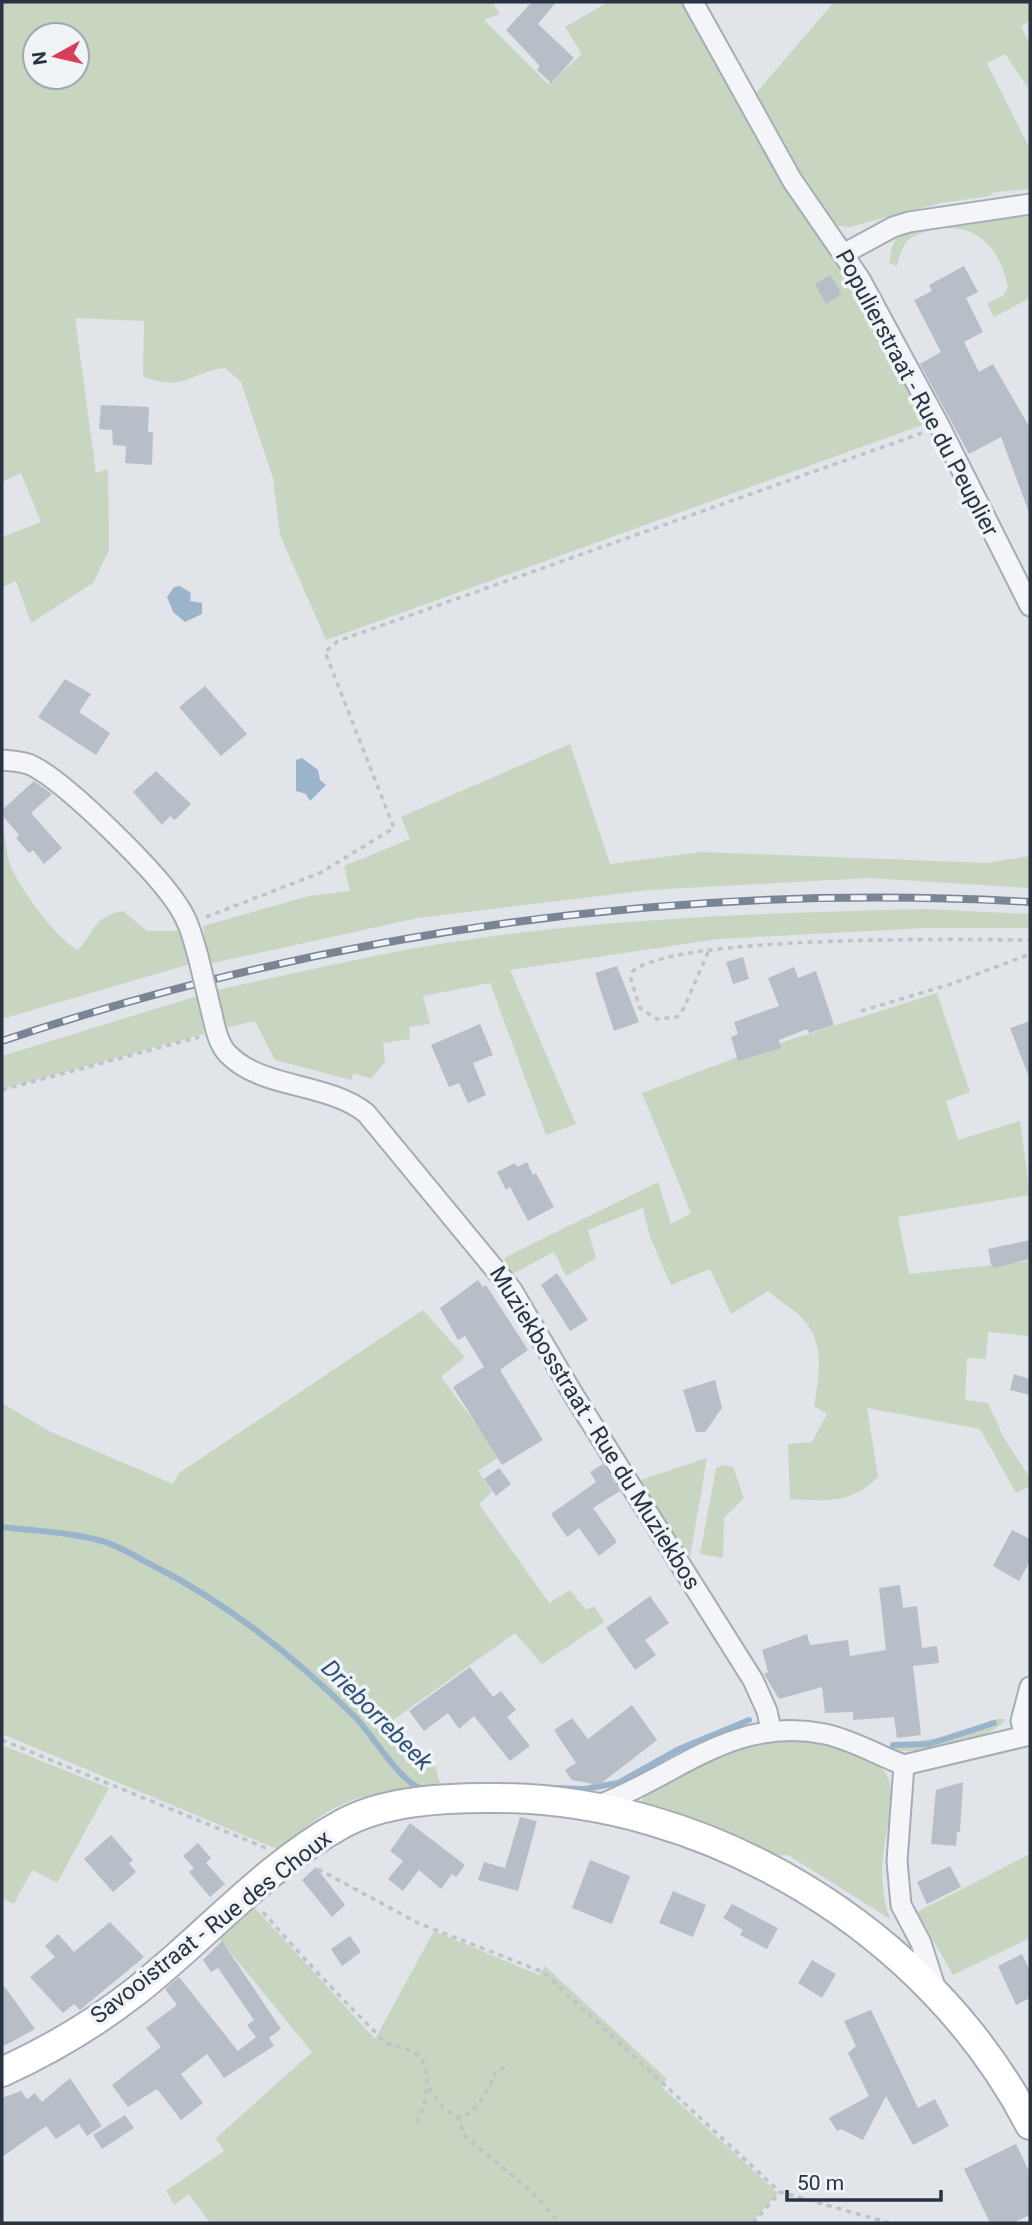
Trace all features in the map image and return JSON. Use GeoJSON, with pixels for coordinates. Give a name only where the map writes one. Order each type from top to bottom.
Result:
{"type":"FeatureCollection","features":[{"type":"Feature","properties":{"kind":"main road","name":"Savooistraat - Rue des Choux"},"geometry":{"type":"LineString","coordinates":[[2,2072],[43,2052],[135,1992],[290,1858],[344,1823],[391,1807],[469,1798],[514,1797],[596,1806],[701,1838],[772,1868],[888,1948],[937,1994],[989,2054],[1030,2125]]}},
{"type":"Feature","properties":{"kind":"street","name":"Populierstraat - Rue du Peuplier"},"geometry":{"type":"LineString","coordinates":[[693,2],[792,180],[845,253],[939,425],[1030,606]]}},
{"type":"Feature","properties":{"kind":"street"},"geometry":{"type":"LineString","coordinates":[[845,253],[893,227],[918,219],[1030,204]]}},
{"type":"Feature","properties":{"kind":"street"},"geometry":{"type":"LineString","coordinates":[[2,760],[31,764],[73,797],[162,884],[187,922]]}},
{"type":"Feature","properties":{"kind":"street","name":"Muziekbosstraat - Rue du Muziekbos"},"geometry":{"type":"LineString","coordinates":[[187,922],[214,1023],[228,1054],[248,1068],[334,1094],[352,1102],[366,1113],[512,1290],[573,1394],[746,1669],[767,1711],[771,1730]]}},
{"type":"Feature","properties":{"kind":"street"},"geometry":{"type":"LineString","coordinates":[[904,1765],[1027,1735],[1021,1721],[1030,1687]]}},
{"type":"Feature","properties":{"kind":"street","name":"Savooistraat - Rue des Choux"},"geometry":{"type":"LineString","coordinates":[[596,1806],[632,1792],[670,1768],[722,1743],[771,1730],[825,1734],[868,1748],[904,1765],[897,1861],[901,1905],[921,1943],[937,1994]]}},
{"type":"Feature","properties":{"kind":"path"},"geometry":{"type":"LineString","coordinates":[[187,922],[222,913],[320,873],[394,828],[325,652],[338,641],[929,430]]}},
{"type":"Feature","properties":{"kind":"path"},"geometry":{"type":"LineString","coordinates":[[708,952],[684,1008],[677,1017],[657,1019],[640,1008],[631,980],[632,972],[652,960],[708,952],[718,951],[913,939],[1030,940]]}},
{"type":"Feature","properties":{"kind":"path"},"geometry":{"type":"LineString","coordinates":[[861,1011],[951,984],[1030,954]]}},
{"type":"Feature","properties":{"kind":"path"},"geometry":{"type":"LineString","coordinates":[[2,1090],[214,1023]]}},
{"type":"Feature","properties":{"kind":"path"},"geometry":{"type":"LineString","coordinates":[[2,1741],[313,1866],[418,1923],[543,1972],[780,2192],[890,2223]]}},
{"type":"Feature","properties":{"kind":"path"},"geometry":{"type":"LineString","coordinates":[[248,1894],[309,1965],[387,2044],[416,2052],[424,2066],[428,2086],[444,2109],[457,2116],[465,2136],[524,2185],[560,2223]]}},
{"type":"Feature","properties":{"kind":"path"},"geometry":{"type":"LineString","coordinates":[[457,2116],[471,2113],[498,2069],[505,2068]]}},
{"type":"Feature","properties":{"kind":"path"},"geometry":{"type":"LineString","coordinates":[[416,2124],[428,2086]]}},
{"type":"Feature","properties":{"kind":"path"},"geometry":{"type":"LineString","coordinates":[[753,2223],[780,2192]]}},
{"type":"Feature","properties":{"kind":"green space"},"geometry":{"type":"Polygon","coordinates":[[[2,2],[492,2],[500,14],[484,20],[548,84],[582,54],[565,27],[608,2],[689,2],[928,423],[326,640],[280,535],[273,478],[241,382],[225,368],[171,383],[143,377],[144,321],[75,318],[96,473],[108,469],[109,550],[93,583],[31,623],[16,581],[2,587],[2,537],[41,522],[21,473],[2,482],[2,2]]]}},
{"type":"Feature","properties":{"kind":"green space"},"geometry":{"type":"Polygon","coordinates":[[[834,2],[1030,2],[1030,21],[1021,26],[1030,44],[1030,87],[1028,88],[1005,54],[987,63],[1030,149],[1030,189],[994,192],[990,196],[941,203],[850,227],[838,226],[818,203],[756,93],[834,2]]]}},
{"type":"Feature","properties":{"kind":"green space"},"geometry":{"type":"Polygon","coordinates":[[[1030,214],[1030,298],[994,317],[987,303],[1003,296],[1008,287],[999,260],[992,249],[973,233],[948,228],[923,233],[905,243],[897,266],[889,263],[895,240],[907,232],[960,220],[1030,214]]]}},
{"type":"Feature","properties":{"kind":"green space"},"geometry":{"type":"Polygon","coordinates":[[[570,744],[610,864],[701,852],[987,863],[1030,856],[1030,888],[870,878],[649,890],[418,918],[208,964],[203,926],[309,896],[350,891],[344,866],[410,839],[401,817],[570,744]]]}},
{"type":"Feature","properties":{"kind":"green space"},"geometry":{"type":"Polygon","coordinates":[[[2,825],[8,858],[18,881],[48,923],[69,944],[78,950],[100,921],[123,911],[147,931],[183,931],[190,964],[2,1019],[2,825]]]}},
{"type":"Feature","properties":{"kind":"green space"},"geometry":{"type":"Polygon","coordinates":[[[925,909],[1030,914],[1030,928],[925,928],[718,939],[510,970],[576,1124],[546,1135],[490,983],[423,996],[430,1024],[409,1027],[410,1039],[383,1043],[385,1062],[371,1079],[354,1073],[351,1080],[275,1060],[255,1021],[225,1028],[212,991],[416,948],[542,930],[733,915],[925,909]]]}},
{"type":"Feature","properties":{"kind":"green space"},"geometry":{"type":"Polygon","coordinates":[[[937,993],[970,1092],[946,1101],[958,1140],[1020,1121],[1030,1195],[898,1217],[909,1274],[1030,1261],[1030,1336],[988,1332],[986,1359],[967,1358],[965,1400],[988,1403],[1004,1438],[1030,1478],[1030,1486],[1016,1493],[980,1429],[867,1408],[878,1477],[858,1492],[837,1499],[790,1499],[788,1444],[812,1442],[827,1414],[814,1406],[819,1371],[818,1349],[810,1328],[798,1314],[768,1291],[731,1314],[710,1269],[671,1285],[650,1237],[643,1208],[588,1230],[596,1258],[566,1276],[554,1252],[510,1275],[504,1258],[658,1182],[671,1224],[691,1213],[642,1093],[749,1053],[937,993]]]}},
{"type":"Feature","properties":{"kind":"green space"},"geometry":{"type":"Polygon","coordinates":[[[197,996],[204,1034],[2,1089],[2,1056],[197,996]]]}},
{"type":"Feature","properties":{"kind":"green space"},"geometry":{"type":"Polygon","coordinates":[[[423,1310],[465,1357],[441,1377],[500,1456],[478,1471],[492,1492],[479,1504],[549,1603],[570,1590],[586,1610],[594,1606],[604,1622],[542,1664],[515,1633],[393,1720],[423,1769],[435,1765],[442,1792],[383,1795],[353,1800],[319,1818],[282,1851],[2,1734],[2,1403],[49,1431],[173,1484],[179,1473],[423,1310]]]}},
{"type":"Feature","properties":{"kind":"green space"},"geometry":{"type":"Polygon","coordinates":[[[707,1458],[690,1557],[638,1481],[707,1458]]]}},
{"type":"Feature","properties":{"kind":"green space"},"geometry":{"type":"Polygon","coordinates":[[[723,1465],[733,1467],[744,1498],[724,1518],[723,1558],[700,1554],[716,1468],[723,1465]]]}},
{"type":"Feature","properties":{"kind":"green space"},"geometry":{"type":"Polygon","coordinates":[[[996,1719],[1006,1719],[985,1735],[952,1746],[918,1751],[892,1749],[893,1745],[949,1736],[996,1719]]]}},
{"type":"Feature","properties":{"kind":"green space"},"geometry":{"type":"Polygon","coordinates":[[[785,1738],[840,1747],[872,1761],[888,1777],[891,1798],[883,1883],[890,1919],[788,1855],[775,1856],[643,1803],[642,1793],[650,1785],[758,1741],[785,1738]]]}},
{"type":"Feature","properties":{"kind":"green space"},"geometry":{"type":"Polygon","coordinates":[[[2,1745],[109,1788],[57,1883],[32,1870],[14,1904],[2,1898],[2,1745]]]}},
{"type":"Feature","properties":{"kind":"green space"},"geometry":{"type":"Polygon","coordinates":[[[1030,1854],[1030,1938],[953,1975],[917,1912],[1030,1854]]]}},
{"type":"Feature","properties":{"kind":"green space"},"geometry":{"type":"Polygon","coordinates":[[[253,1906],[375,2039],[434,1931],[539,1975],[545,1966],[667,2079],[662,2087],[778,2193],[751,2223],[210,2223],[189,2194],[174,2205],[166,2191],[224,2151],[216,2138],[312,2052],[217,1936],[253,1906]]]}},
{"type":"Feature","properties":{"kind":"water"},"geometry":{"type":"Polygon","coordinates":[[[180,586],[191,593],[190,601],[202,603],[202,614],[185,622],[173,612],[167,597],[174,587],[180,586]]]}},
{"type":"Feature","properties":{"kind":"water"},"geometry":{"type":"Polygon","coordinates":[[[302,758],[318,770],[320,780],[326,785],[310,801],[306,794],[296,791],[296,760],[302,758]]]}},
{"type":"Feature","properties":{"kind":"building"},"geometry":{"type":"Polygon","coordinates":[[[532,2],[556,2],[538,24],[574,58],[551,83],[537,70],[540,66],[506,30],[532,2]]]}},
{"type":"Feature","properties":{"kind":"building"},"geometry":{"type":"Polygon","coordinates":[[[964,266],[978,292],[966,298],[983,332],[964,342],[979,372],[993,364],[1030,428],[1030,515],[1001,437],[969,454],[920,364],[941,352],[914,300],[932,291],[929,285],[964,266]]]}},
{"type":"Feature","properties":{"kind":"building"},"geometry":{"type":"Polygon","coordinates":[[[830,275],[842,294],[826,304],[815,284],[830,275]]]}},
{"type":"Feature","properties":{"kind":"building"},"geometry":{"type":"Polygon","coordinates":[[[101,405],[149,407],[148,432],[153,432],[152,465],[125,463],[126,446],[113,445],[112,430],[99,429],[101,405]]]}},
{"type":"Feature","properties":{"kind":"building"},"geometry":{"type":"Polygon","coordinates":[[[65,679],[91,694],[79,712],[110,733],[96,755],[38,717],[65,679]]]}},
{"type":"Feature","properties":{"kind":"building"},"geometry":{"type":"Polygon","coordinates":[[[205,686],[247,734],[221,756],[179,707],[205,686]]]}},
{"type":"Feature","properties":{"kind":"building"},"geometry":{"type":"Polygon","coordinates":[[[156,771],[191,804],[175,820],[170,816],[162,825],[133,792],[156,771]]]}},
{"type":"Feature","properties":{"kind":"building"},"geometry":{"type":"Polygon","coordinates":[[[34,781],[52,794],[31,813],[62,848],[44,864],[33,850],[29,853],[16,838],[19,835],[2,815],[2,810],[34,781]]]}},
{"type":"Feature","properties":{"kind":"building"},"geometry":{"type":"Polygon","coordinates":[[[743,957],[749,979],[733,984],[726,962],[743,957]]]}},
{"type":"Feature","properties":{"kind":"building"},"geometry":{"type":"Polygon","coordinates":[[[617,966],[639,1022],[614,1031],[595,973],[617,966]]]}},
{"type":"Feature","properties":{"kind":"building"},"geometry":{"type":"Polygon","coordinates":[[[794,967],[798,978],[816,971],[834,1025],[809,1033],[807,1029],[779,1040],[781,1048],[738,1061],[731,1037],[738,1034],[734,1022],[779,1006],[768,978],[794,967]]]}},
{"type":"Feature","properties":{"kind":"building"},"geometry":{"type":"Polygon","coordinates":[[[1030,1021],[1030,1077],[1029,1077],[1010,1028],[1030,1021]]]}},
{"type":"Feature","properties":{"kind":"building"},"geometry":{"type":"Polygon","coordinates":[[[480,1024],[493,1055],[473,1063],[486,1095],[468,1103],[459,1083],[449,1087],[431,1045],[480,1024]]]}},
{"type":"Feature","properties":{"kind":"building"},"geometry":{"type":"Polygon","coordinates":[[[527,1162],[554,1207],[528,1221],[510,1187],[506,1190],[497,1172],[515,1163],[517,1167],[527,1162]]]}},
{"type":"Feature","properties":{"kind":"building"},"geometry":{"type":"Polygon","coordinates":[[[1030,1240],[1030,1259],[994,1268],[991,1264],[988,1249],[1030,1240]]]}},
{"type":"Feature","properties":{"kind":"building"},"geometry":{"type":"Polygon","coordinates":[[[557,1273],[588,1320],[570,1331],[541,1285],[557,1273]]]}},
{"type":"Feature","properties":{"kind":"building"},"geometry":{"type":"Polygon","coordinates":[[[478,1280],[483,1287],[486,1285],[528,1350],[500,1370],[543,1440],[502,1465],[453,1387],[484,1367],[465,1336],[458,1340],[440,1308],[478,1280]]]}},
{"type":"Feature","properties":{"kind":"building"},"geometry":{"type":"Polygon","coordinates":[[[1014,1374],[1030,1379],[1030,1395],[1010,1390],[1014,1374]]]}},
{"type":"Feature","properties":{"kind":"building"},"geometry":{"type":"Polygon","coordinates":[[[715,1380],[722,1408],[705,1432],[696,1432],[683,1390],[715,1380]]]}},
{"type":"Feature","properties":{"kind":"building"},"geometry":{"type":"Polygon","coordinates":[[[603,1464],[620,1491],[593,1508],[617,1542],[599,1556],[579,1528],[567,1537],[551,1514],[596,1482],[590,1472],[603,1464]]]}},
{"type":"Feature","properties":{"kind":"building"},"geometry":{"type":"Polygon","coordinates":[[[499,1468],[511,1484],[496,1496],[484,1479],[499,1468]]]}},
{"type":"Feature","properties":{"kind":"building"},"geometry":{"type":"Polygon","coordinates":[[[1012,1530],[1030,1539],[1030,1561],[1019,1581],[993,1566],[1012,1530]]]}},
{"type":"Feature","properties":{"kind":"building"},"geometry":{"type":"Polygon","coordinates":[[[900,1585],[903,1608],[917,1606],[922,1648],[937,1646],[939,1663],[913,1666],[921,1735],[897,1738],[894,1717],[853,1720],[853,1712],[825,1713],[822,1687],[779,1699],[764,1674],[768,1672],[762,1650],[807,1634],[810,1645],[848,1640],[850,1656],[886,1650],[879,1588],[900,1585]]]}},
{"type":"Feature","properties":{"kind":"building"},"geometry":{"type":"Polygon","coordinates":[[[650,1596],[669,1623],[645,1640],[656,1655],[635,1670],[606,1628],[650,1596]]]}},
{"type":"Feature","properties":{"kind":"building"},"geometry":{"type":"Polygon","coordinates":[[[470,1667],[493,1697],[501,1691],[516,1710],[507,1717],[530,1746],[510,1761],[474,1716],[459,1729],[448,1713],[424,1731],[409,1711],[470,1667]]]}},
{"type":"Feature","properties":{"kind":"building"},"geometry":{"type":"Polygon","coordinates":[[[632,1705],[657,1740],[599,1785],[572,1780],[565,1770],[576,1763],[554,1730],[572,1718],[588,1739],[632,1705]]]}},
{"type":"Feature","properties":{"kind":"building"},"geometry":{"type":"Polygon","coordinates":[[[963,1782],[960,1832],[957,1832],[956,1846],[931,1844],[936,1790],[963,1782]]]}},
{"type":"Feature","properties":{"kind":"building"},"geometry":{"type":"Polygon","coordinates":[[[520,1817],[537,1821],[518,1891],[478,1880],[484,1862],[505,1868],[520,1817]]]}},
{"type":"Feature","properties":{"kind":"building"},"geometry":{"type":"Polygon","coordinates":[[[410,1823],[465,1865],[456,1877],[452,1874],[441,1889],[419,1870],[403,1891],[388,1879],[403,1861],[390,1851],[410,1823]]]}},
{"type":"Feature","properties":{"kind":"building"},"geometry":{"type":"Polygon","coordinates":[[[111,1835],[133,1860],[129,1863],[136,1872],[113,1892],[84,1859],[111,1835]]]}},
{"type":"Feature","properties":{"kind":"building"},"geometry":{"type":"Polygon","coordinates":[[[198,1843],[211,1858],[206,1863],[225,1884],[210,1897],[189,1872],[194,1868],[183,1856],[198,1843]]]}},
{"type":"Feature","properties":{"kind":"building"},"geometry":{"type":"Polygon","coordinates":[[[590,1860],[630,1876],[612,1924],[572,1908],[590,1860]]]}},
{"type":"Feature","properties":{"kind":"building"},"geometry":{"type":"Polygon","coordinates":[[[950,1866],[961,1887],[927,1904],[917,1882],[950,1866]]]}},
{"type":"Feature","properties":{"kind":"building"},"geometry":{"type":"Polygon","coordinates":[[[316,1867],[345,1905],[332,1917],[302,1880],[316,1867]]]}},
{"type":"Feature","properties":{"kind":"building"},"geometry":{"type":"Polygon","coordinates":[[[673,1891],[706,1905],[693,1937],[659,1923],[673,1891]]]}},
{"type":"Feature","properties":{"kind":"building"},"geometry":{"type":"Polygon","coordinates":[[[732,1904],[778,1928],[767,1949],[740,1935],[743,1930],[723,1918],[732,1904]]]}},
{"type":"Feature","properties":{"kind":"building"},"geometry":{"type":"Polygon","coordinates":[[[110,1922],[144,1957],[80,2010],[74,2004],[63,2013],[30,1977],[55,1957],[45,1946],[58,1934],[74,1952],[110,1922]]]}},
{"type":"Feature","properties":{"kind":"building"},"geometry":{"type":"Polygon","coordinates":[[[350,1936],[361,1952],[342,1966],[331,1949],[350,1936]]]}},
{"type":"Feature","properties":{"kind":"building"},"geometry":{"type":"Polygon","coordinates":[[[222,1941],[281,2029],[269,2038],[274,2046],[224,2078],[207,2054],[181,2074],[203,2103],[181,2120],[157,2089],[128,2107],[112,2085],[161,2047],[146,2028],[177,2005],[165,1989],[179,1977],[238,2051],[256,2037],[247,2025],[254,2020],[218,1968],[211,1972],[203,1960],[222,1941]]]}},
{"type":"Feature","properties":{"kind":"building"},"geometry":{"type":"Polygon","coordinates":[[[1022,1954],[1030,1971],[1030,1998],[1016,2005],[998,1966],[1022,1954]]]}},
{"type":"Feature","properties":{"kind":"building"},"geometry":{"type":"Polygon","coordinates":[[[812,1960],[836,1974],[822,1998],[798,1983],[812,1960]]]}},
{"type":"Feature","properties":{"kind":"building"},"geometry":{"type":"Polygon","coordinates":[[[2,1983],[35,2029],[2,2047],[2,1983]]]}},
{"type":"Feature","properties":{"kind":"building"},"geometry":{"type":"Polygon","coordinates":[[[871,2010],[918,2108],[935,2099],[949,2126],[913,2145],[886,2096],[863,2140],[841,2129],[837,2131],[829,2118],[869,2096],[848,2053],[856,2046],[844,2021],[871,2010]]]}},
{"type":"Feature","properties":{"kind":"building"},"geometry":{"type":"Polygon","coordinates":[[[70,2078],[102,2126],[87,2136],[79,2124],[56,2139],[46,2126],[2,2157],[2,2098],[21,2091],[27,2099],[35,2093],[42,2102],[70,2078]]]}},
{"type":"Feature","properties":{"kind":"building"},"geometry":{"type":"Polygon","coordinates":[[[125,2115],[134,2128],[102,2149],[93,2135],[125,2115]]]}},
{"type":"Feature","properties":{"kind":"building"},"geometry":{"type":"Polygon","coordinates":[[[1016,2144],[1030,2173],[1030,2215],[1013,2223],[990,2223],[964,2169],[1016,2144]]]}},
{"type":"Feature","properties":{"kind":"waterway","name":"Drieborrebeek"},"geometry":{"type":"LineString","coordinates":[[2,1527],[65,1534],[108,1543],[206,1596],[258,1632],[308,1673],[355,1717],[406,1778],[423,1789]]}},
{"type":"Feature","properties":{"kind":"waterway","name":"Drieborrebeek"},"geometry":{"type":"LineString","coordinates":[[472,1785],[584,1789],[618,1783],[679,1749],[749,1720]]}},
{"type":"Feature","properties":{"kind":"waterway","name":"Drieborrebeek"},"geometry":{"type":"LineString","coordinates":[[893,1745],[929,1744],[994,1723]]}},
{"type":"Feature","properties":{"kind":"railway"},"geometry":{"type":"LineString","coordinates":[[2,1041],[126,1003],[252,970],[380,943],[509,923],[639,908],[770,900],[900,898],[1030,902]]}}]}
